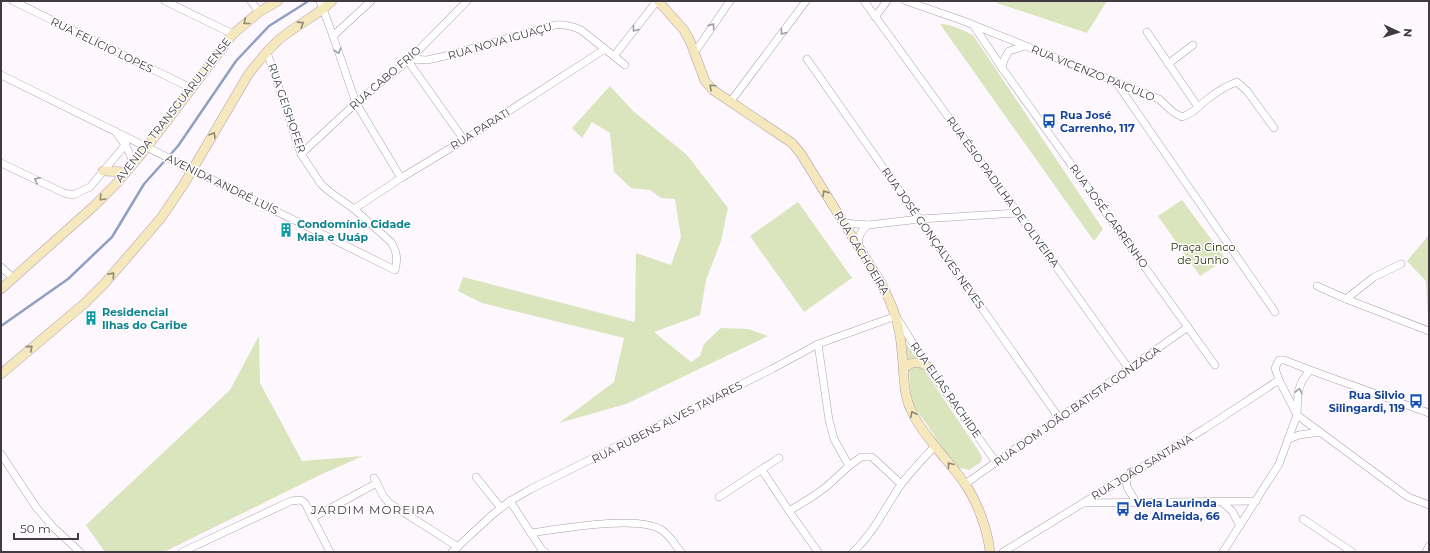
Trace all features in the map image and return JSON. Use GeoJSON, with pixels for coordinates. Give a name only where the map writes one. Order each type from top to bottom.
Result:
{"type":"FeatureCollection","features":[{"type":"Feature","properties":{"kind":"main road","name":"AVENIDA TRANSGUARULHENSE"},"geometry":{"type":"LineString","coordinates":[[1,289],[94,206],[126,172],[147,147],[233,34],[259,12],[278,1]]}},
{"type":"Feature","properties":{"kind":"main road"},"geometry":{"type":"LineString","coordinates":[[1,374],[78,309],[105,283],[170,206],[248,75],[281,38],[323,10],[332,1]]}},
{"type":"Feature","properties":{"kind":"main road","name":"RUA CACHOEIRA"},"geometry":{"type":"LineString","coordinates":[[657,1],[684,30],[695,52],[705,81],[713,90],[792,143],[844,223],[891,302],[896,316],[910,409],[918,424],[965,484],[981,517],[990,552]]}},
{"type":"Feature","properties":{"kind":"main road"},"geometry":{"type":"LineString","coordinates":[[103,171],[126,172]]}},
{"type":"Feature","properties":{"kind":"main road"},"geometry":{"type":"LineString","coordinates":[[903,369],[913,362],[920,362],[927,366]]}},
{"type":"Feature","properties":{"kind":"street","name":"RUA FELÍCIO LOPES"},"geometry":{"type":"LineString","coordinates":[[13,1],[191,88]]}},
{"type":"Feature","properties":{"kind":"street"},"geometry":{"type":"LineString","coordinates":[[166,1],[233,34]]}},
{"type":"Feature","properties":{"kind":"street"},"geometry":{"type":"LineString","coordinates":[[251,1],[259,12]]}},
{"type":"Feature","properties":{"kind":"street"},"geometry":{"type":"LineString","coordinates":[[320,1],[356,102],[401,178]]}},
{"type":"Feature","properties":{"kind":"street"},"geometry":{"type":"LineString","coordinates":[[333,36],[370,1]]}},
{"type":"Feature","properties":{"kind":"street","name":"RUA CABO FRIO"},"geometry":{"type":"LineString","coordinates":[[301,154],[356,102],[409,60],[467,1]]}},
{"type":"Feature","properties":{"kind":"street"},"geometry":{"type":"LineString","coordinates":[[614,56],[657,1]]}},
{"type":"Feature","properties":{"kind":"street"},"geometry":{"type":"LineString","coordinates":[[695,52],[730,1]]}},
{"type":"Feature","properties":{"kind":"street"},"geometry":{"type":"LineString","coordinates":[[731,101],[806,1]]}},
{"type":"Feature","properties":{"kind":"street","name":"RUA ÉSIO PADILHA DE OLIVEIRA"},"geometry":{"type":"LineString","coordinates":[[864,1],[1129,369]]}},
{"type":"Feature","properties":{"kind":"street"},"geometry":{"type":"LineString","coordinates":[[875,17],[887,1]]}},
{"type":"Feature","properties":{"kind":"street","name":"RUA VICENZO PAICULO"},"geometry":{"type":"LineString","coordinates":[[906,1],[974,26],[1159,99],[1173,112],[1182,117],[1191,114],[1226,85],[1237,82],[1247,91],[1274,128]]}},
{"type":"Feature","properties":{"kind":"street","name":"RUA NOVA IGUAÇU"},"geometry":{"type":"LineString","coordinates":[[409,60],[427,60],[445,56],[555,25],[565,24],[581,30],[625,65]]}},
{"type":"Feature","properties":{"kind":"street","name":"RUA JOSÉ CARRENHO"},"geometry":{"type":"LineString","coordinates":[[974,26],[1002,68],[1215,365]]}},
{"type":"Feature","properties":{"kind":"street"},"geometry":{"type":"LineString","coordinates":[[1147,32],[1198,107]]}},
{"type":"Feature","properties":{"kind":"street"},"geometry":{"type":"LineString","coordinates":[[1168,64],[1193,45]]}},
{"type":"Feature","properties":{"kind":"street"},"geometry":{"type":"LineString","coordinates":[[1002,68],[1009,51],[1024,46]]}},
{"type":"Feature","properties":{"kind":"street","name":"RUA PARATI"},"geometry":{"type":"LineString","coordinates":[[354,209],[605,49]]}},
{"type":"Feature","properties":{"kind":"street","name":"RUA GEISHOFER"},"geometry":{"type":"LineString","coordinates":[[267,52],[301,154],[321,184],[354,209],[391,242],[395,248],[397,256],[395,270]]}},
{"type":"Feature","properties":{"kind":"street","name":"RUA JOSÉ GONÇALVES NEVES"},"geometry":{"type":"LineString","coordinates":[[807,59],[1059,418]]}},
{"type":"Feature","properties":{"kind":"street"},"geometry":{"type":"LineString","coordinates":[[409,60],[464,140]]}},
{"type":"Feature","properties":{"kind":"street","name":"AVENIDA ANDRÉ LUÍS"},"geometry":{"type":"LineString","coordinates":[[1,75],[193,169],[275,214],[395,270]]}},
{"type":"Feature","properties":{"kind":"street"},"geometry":{"type":"LineString","coordinates":[[1115,82],[1275,312]]}},
{"type":"Feature","properties":{"kind":"street","name":"AVENIDA ANDRÉ LUÍS"},"geometry":{"type":"LineString","coordinates":[[114,130],[126,144],[133,164]]}},
{"type":"Feature","properties":{"kind":"street"},"geometry":{"type":"LineString","coordinates":[[1,163],[64,193],[73,195],[81,193],[90,187],[126,144]]}},
{"type":"Feature","properties":{"kind":"street"},"geometry":{"type":"LineString","coordinates":[[844,223],[868,225],[920,219],[1018,213]]}},
{"type":"Feature","properties":{"kind":"street"},"geometry":{"type":"LineString","coordinates":[[859,248],[858,240],[860,234],[868,225]]}},
{"type":"Feature","properties":{"kind":"street"},"geometry":{"type":"LineString","coordinates":[[1346,299],[1374,277],[1401,264]]}},
{"type":"Feature","properties":{"kind":"street"},"geometry":{"type":"LineString","coordinates":[[1,267],[13,278]]}},
{"type":"Feature","properties":{"kind":"street"},"geometry":{"type":"LineString","coordinates":[[1317,286],[1346,299],[1429,331]]}},
{"type":"Feature","properties":{"kind":"street","name":"RUA RUBENS ALVES TAVARES"},"geometry":{"type":"LineString","coordinates":[[452,552],[477,527],[501,508],[531,489],[772,369],[818,344],[896,316]]}},
{"type":"Feature","properties":{"kind":"street","name":"RUA ELÍAS RACHIDE"},"geometry":{"type":"LineString","coordinates":[[896,316],[927,366],[996,462]]}},
{"type":"Feature","properties":{"kind":"street","name":"RUA DOM JOÃO BATISTA GONZAGA"},"geometry":{"type":"LineString","coordinates":[[965,484],[1188,327]]}},
{"type":"Feature","properties":{"kind":"street"},"geometry":{"type":"LineString","coordinates":[[818,344],[829,420],[834,439],[849,466]]}},
{"type":"Feature","properties":{"kind":"street"},"geometry":{"type":"LineString","coordinates":[[1429,413],[1284,360],[1280,360],[1275,368],[1279,380],[1297,415],[1408,497],[1429,505]]}},
{"type":"Feature","properties":{"kind":"street"},"geometry":{"type":"LineString","coordinates":[[1223,552],[1279,464],[1297,415],[1298,392],[1302,381],[1310,370]]}},
{"type":"Feature","properties":{"kind":"street","name":"RUA JOÃO SANTANA"},"geometry":{"type":"LineString","coordinates":[[1003,552],[1204,429],[1279,380]]}},
{"type":"Feature","properties":{"kind":"street"},"geometry":{"type":"LineString","coordinates":[[1288,439],[1299,435],[1320,432]]}},
{"type":"Feature","properties":{"kind":"street"},"geometry":{"type":"LineString","coordinates":[[853,552],[861,544],[901,484],[935,446]]}},
{"type":"Feature","properties":{"kind":"street"},"geometry":{"type":"LineString","coordinates":[[1,454],[36,507],[53,527],[80,552]]}},
{"type":"Feature","properties":{"kind":"street"},"geometry":{"type":"LineString","coordinates":[[788,511],[826,487],[849,466],[861,458],[872,457],[901,484]]}},
{"type":"Feature","properties":{"kind":"street"},"geometry":{"type":"LineString","coordinates":[[719,497],[779,458]]}},
{"type":"Feature","properties":{"kind":"street"},"geometry":{"type":"LineString","coordinates":[[762,470],[788,511],[818,552]]}},
{"type":"Feature","properties":{"kind":"street"},"geometry":{"type":"LineString","coordinates":[[476,477],[501,508]]}},
{"type":"Feature","properties":{"kind":"street"},"geometry":{"type":"LineString","coordinates":[[1126,477],[1127,487],[1136,502]]}},
{"type":"Feature","properties":{"kind":"street"},"geometry":{"type":"LineString","coordinates":[[312,518],[375,480],[389,503],[458,547]]}},
{"type":"Feature","properties":{"kind":"street"},"geometry":{"type":"LineString","coordinates":[[182,552],[296,500],[305,503],[330,552]]}},
{"type":"Feature","properties":{"kind":"street"},"geometry":{"type":"LineString","coordinates":[[1221,501],[1232,511],[1240,526]]}},
{"type":"Feature","properties":{"kind":"street"},"geometry":{"type":"LineString","coordinates":[[1084,503],[1256,501]]}},
{"type":"Feature","properties":{"kind":"street"},"geometry":{"type":"LineString","coordinates":[[510,502],[542,551]]}},
{"type":"Feature","properties":{"kind":"street"},"geometry":{"type":"LineString","coordinates":[[1303,519],[1352,552]]}},
{"type":"Feature","properties":{"kind":"street"},"geometry":{"type":"LineString","coordinates":[[531,533],[581,526],[625,524],[648,525],[663,531],[681,552]]}},
{"type":"Feature","properties":{"kind":"street"},"geometry":{"type":"LineString","coordinates":[[1426,552],[1429,546]]}},
{"type":"Feature","properties":{"kind":"green space"},"geometry":{"type":"Polygon","coordinates":[[[998,1],[1107,1],[1087,33],[997,3],[998,1]]]}},
{"type":"Feature","properties":{"kind":"green space"},"geometry":{"type":"Polygon","coordinates":[[[940,24],[953,26],[973,35],[1103,229],[1094,241],[940,24]]]}},
{"type":"Feature","properties":{"kind":"green space"},"geometry":{"type":"Polygon","coordinates":[[[610,86],[633,111],[687,155],[728,208],[721,241],[706,280],[700,315],[654,332],[691,362],[700,356],[704,344],[721,328],[748,329],[768,336],[626,404],[559,423],[614,382],[624,338],[482,303],[458,291],[463,277],[635,322],[636,253],[671,265],[681,237],[675,199],[661,198],[650,190],[631,188],[614,172],[610,133],[592,122],[582,138],[572,128],[610,86]]]}},
{"type":"Feature","properties":{"kind":"green space","name":"Praça Cinco de Junho"},"geometry":{"type":"Polygon","coordinates":[[[1182,200],[1226,259],[1200,276],[1158,216],[1182,200]]]}},
{"type":"Feature","properties":{"kind":"green space"},"geometry":{"type":"Polygon","coordinates":[[[798,202],[852,278],[804,312],[750,236],[798,202]]]}},
{"type":"Feature","properties":{"kind":"green space"},"geometry":{"type":"Polygon","coordinates":[[[1429,235],[1428,315],[1426,281],[1407,261],[1429,235]]]}},
{"type":"Feature","properties":{"kind":"green space"},"geometry":{"type":"Polygon","coordinates":[[[259,336],[260,383],[302,461],[363,456],[320,475],[164,552],[105,552],[86,525],[230,390],[259,336]]]}},
{"type":"Feature","properties":{"kind":"green space"},"geometry":{"type":"Polygon","coordinates":[[[906,343],[980,453],[982,458],[981,462],[969,470],[956,467],[912,403],[906,343]]]}},
{"type":"Feature","properties":{"kind":"waterway"},"geometry":{"type":"LineString","coordinates":[[1,326],[68,279],[112,237],[144,184],[178,146],[236,61],[269,26],[307,2]]}},
{"type":"Feature","properties":{"kind":"place","name":"Rua José Carrenho, 117"},"geometry":{"type":"Point","coordinates":[1049,121]}},
{"type":"Feature","properties":{"kind":"place","name":"Condomínio Cidade Maia e Uuáp"},"geometry":{"type":"Point","coordinates":[286,230]}},
{"type":"Feature","properties":{"kind":"place","name":"Residencial Ilhas do Caribe"},"geometry":{"type":"Point","coordinates":[91,318]}},
{"type":"Feature","properties":{"kind":"place","name":"Rua Silvio Silingardi, 119"},"geometry":{"type":"Point","coordinates":[1416,401]}},
{"type":"Feature","properties":{"kind":"place","name":"Viela Laurinda de Almeida, 66"},"geometry":{"type":"Point","coordinates":[1123,509]}},
{"type":"Feature","properties":{"kind":"district","name":"JARDIM MOREIRA"},"geometry":{"type":"Point","coordinates":[373,510]}}]}
